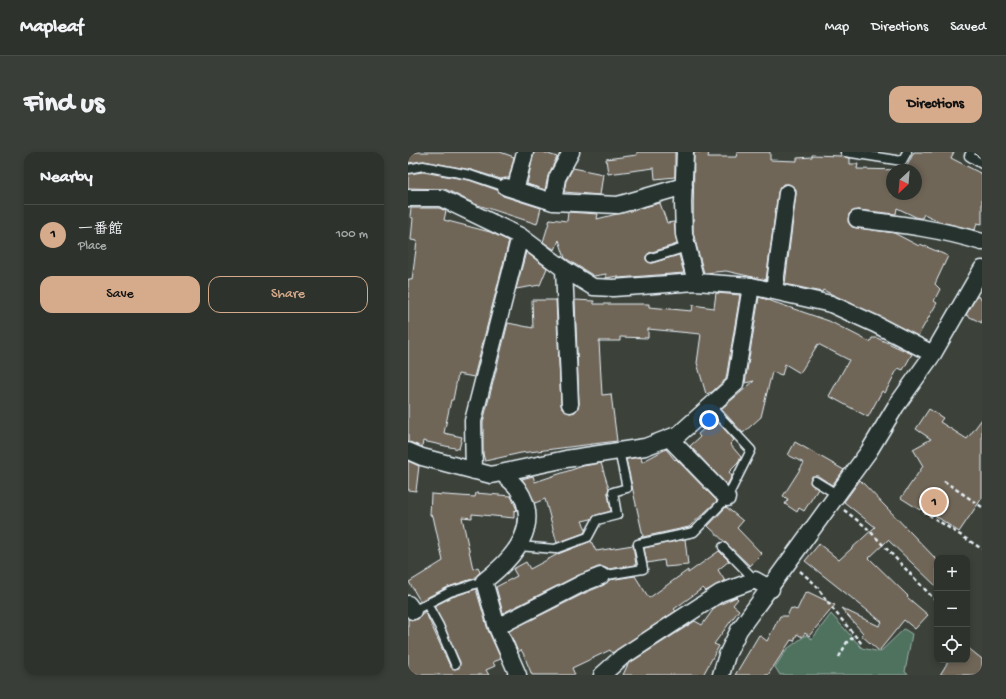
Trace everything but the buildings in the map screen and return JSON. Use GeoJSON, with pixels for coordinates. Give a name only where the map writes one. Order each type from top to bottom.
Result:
{"type":"FeatureCollection","features":[{"type":"Feature","properties":{"kind":"street"},"geometry":{"type":"LineString","coordinates":[[525,152],[512,185],[553,202],[618,205],[684,186]]}},
{"type":"Feature","properties":{"kind":"street"},"geometry":{"type":"LineString","coordinates":[[553,202],[557,178],[571,152]]}},
{"type":"Feature","properties":{"kind":"street"},"geometry":{"type":"LineString","coordinates":[[686,152],[684,234],[696,282]]}},
{"type":"Feature","properties":{"kind":"street"},"geometry":{"type":"LineString","coordinates":[[774,291],[788,193]]}},
{"type":"Feature","properties":{"kind":"street"},"geometry":{"type":"LineString","coordinates":[[408,198],[441,198],[520,236],[564,269],[593,287],[613,288],[696,282],[751,286],[831,304],[876,324],[933,354]]}},
{"type":"Feature","properties":{"kind":"street"},"geometry":{"type":"LineString","coordinates":[[857,219],[908,225],[960,235],[982,242]]}},
{"type":"Feature","properties":{"kind":"street"},"geometry":{"type":"LineString","coordinates":[[474,471],[473,421],[520,236]]}},
{"type":"Feature","properties":{"kind":"street"},"geometry":{"type":"LineString","coordinates":[[564,269],[570,404]]}},
{"type":"Feature","properties":{"kind":"street"},"geometry":{"type":"LineString","coordinates":[[721,675],[739,630],[771,589],[869,451],[896,406],[933,354],[982,269]]}},
{"type":"Feature","properties":{"kind":"street"},"geometry":{"type":"LineString","coordinates":[[408,451],[422,457],[491,475],[502,474],[566,459],[645,447],[679,434],[735,384],[751,286]]}},
{"type":"Feature","properties":{"kind":"street"},"geometry":{"type":"LineString","coordinates":[[669,438],[727,498]]}},
{"type":"Feature","properties":{"kind":"street"},"geometry":{"type":"LineString","coordinates":[[502,474],[518,488],[526,506],[528,527],[519,546],[503,567],[484,581],[497,627],[518,675]]}},
{"type":"Feature","properties":{"kind":"street"},"geometry":{"type":"LineString","coordinates":[[497,627],[583,583],[601,576]]}},
{"type":"Feature","properties":{"kind":"street"},"geometry":{"type":"LineString","coordinates":[[602,675],[622,657],[720,593],[755,580],[771,589]]}},
{"type":"Feature","properties":{"kind":"lane"},"geometry":{"type":"LineString","coordinates":[[845,152],[902,160],[907,152]]}},
{"type":"Feature","properties":{"kind":"lane"},"geometry":{"type":"LineString","coordinates":[[971,152],[969,156],[982,164]]}},
{"type":"Feature","properties":{"kind":"lane"},"geometry":{"type":"LineString","coordinates":[[408,169],[423,166],[512,185]]}},
{"type":"Feature","properties":{"kind":"lane"},"geometry":{"type":"LineString","coordinates":[[651,258],[688,247]]}},
{"type":"Feature","properties":{"kind":"lane"},"geometry":{"type":"LineString","coordinates":[[601,576],[643,569],[638,544],[694,532],[727,498],[751,450],[711,407]]}},
{"type":"Feature","properties":{"kind":"lane"},"geometry":{"type":"LineString","coordinates":[[519,546],[554,549],[588,537],[597,520],[617,515],[613,492],[627,488],[618,451]]}},
{"type":"Feature","properties":{"kind":"lane"},"geometry":{"type":"LineString","coordinates":[[815,481],[836,499]]}},
{"type":"Feature","properties":{"kind":"lane"},"geometry":{"type":"LineString","coordinates":[[723,547],[755,580]]}},
{"type":"Feature","properties":{"kind":"lane"},"geometry":{"type":"LineString","coordinates":[[410,610],[427,604],[450,592],[484,581]]}},
{"type":"Feature","properties":{"kind":"lane"},"geometry":{"type":"LineString","coordinates":[[427,604],[439,626],[455,664]]}},
{"type":"Feature","properties":{"kind":"path"},"geometry":{"type":"LineString","coordinates":[[944,481],[982,507]]}},
{"type":"Feature","properties":{"kind":"path"},"geometry":{"type":"LineString","coordinates":[[836,499],[934,599]]}},
{"type":"Feature","properties":{"kind":"path"},"geometry":{"type":"LineString","coordinates":[[923,511],[982,549]]}},
{"type":"Feature","properties":{"kind":"path"},"geometry":{"type":"LineString","coordinates":[[790,562],[815,584],[832,608],[862,644]]}},
{"type":"Feature","properties":{"kind":"path"},"geometry":{"type":"LineString","coordinates":[[838,657],[846,642],[855,636]]}},
{"type":"Feature","properties":{"kind":"green space"},"geometry":{"type":"Polygon","coordinates":[[[831,614],[862,648],[880,652],[904,629],[912,634],[905,672],[909,675],[780,675],[775,667],[787,649],[806,635],[812,639],[831,614]]]}},
{"type":"Feature","properties":{"kind":"place","name":"一番館"},"geometry":{"type":"Point","coordinates":[934,502]}}]}
